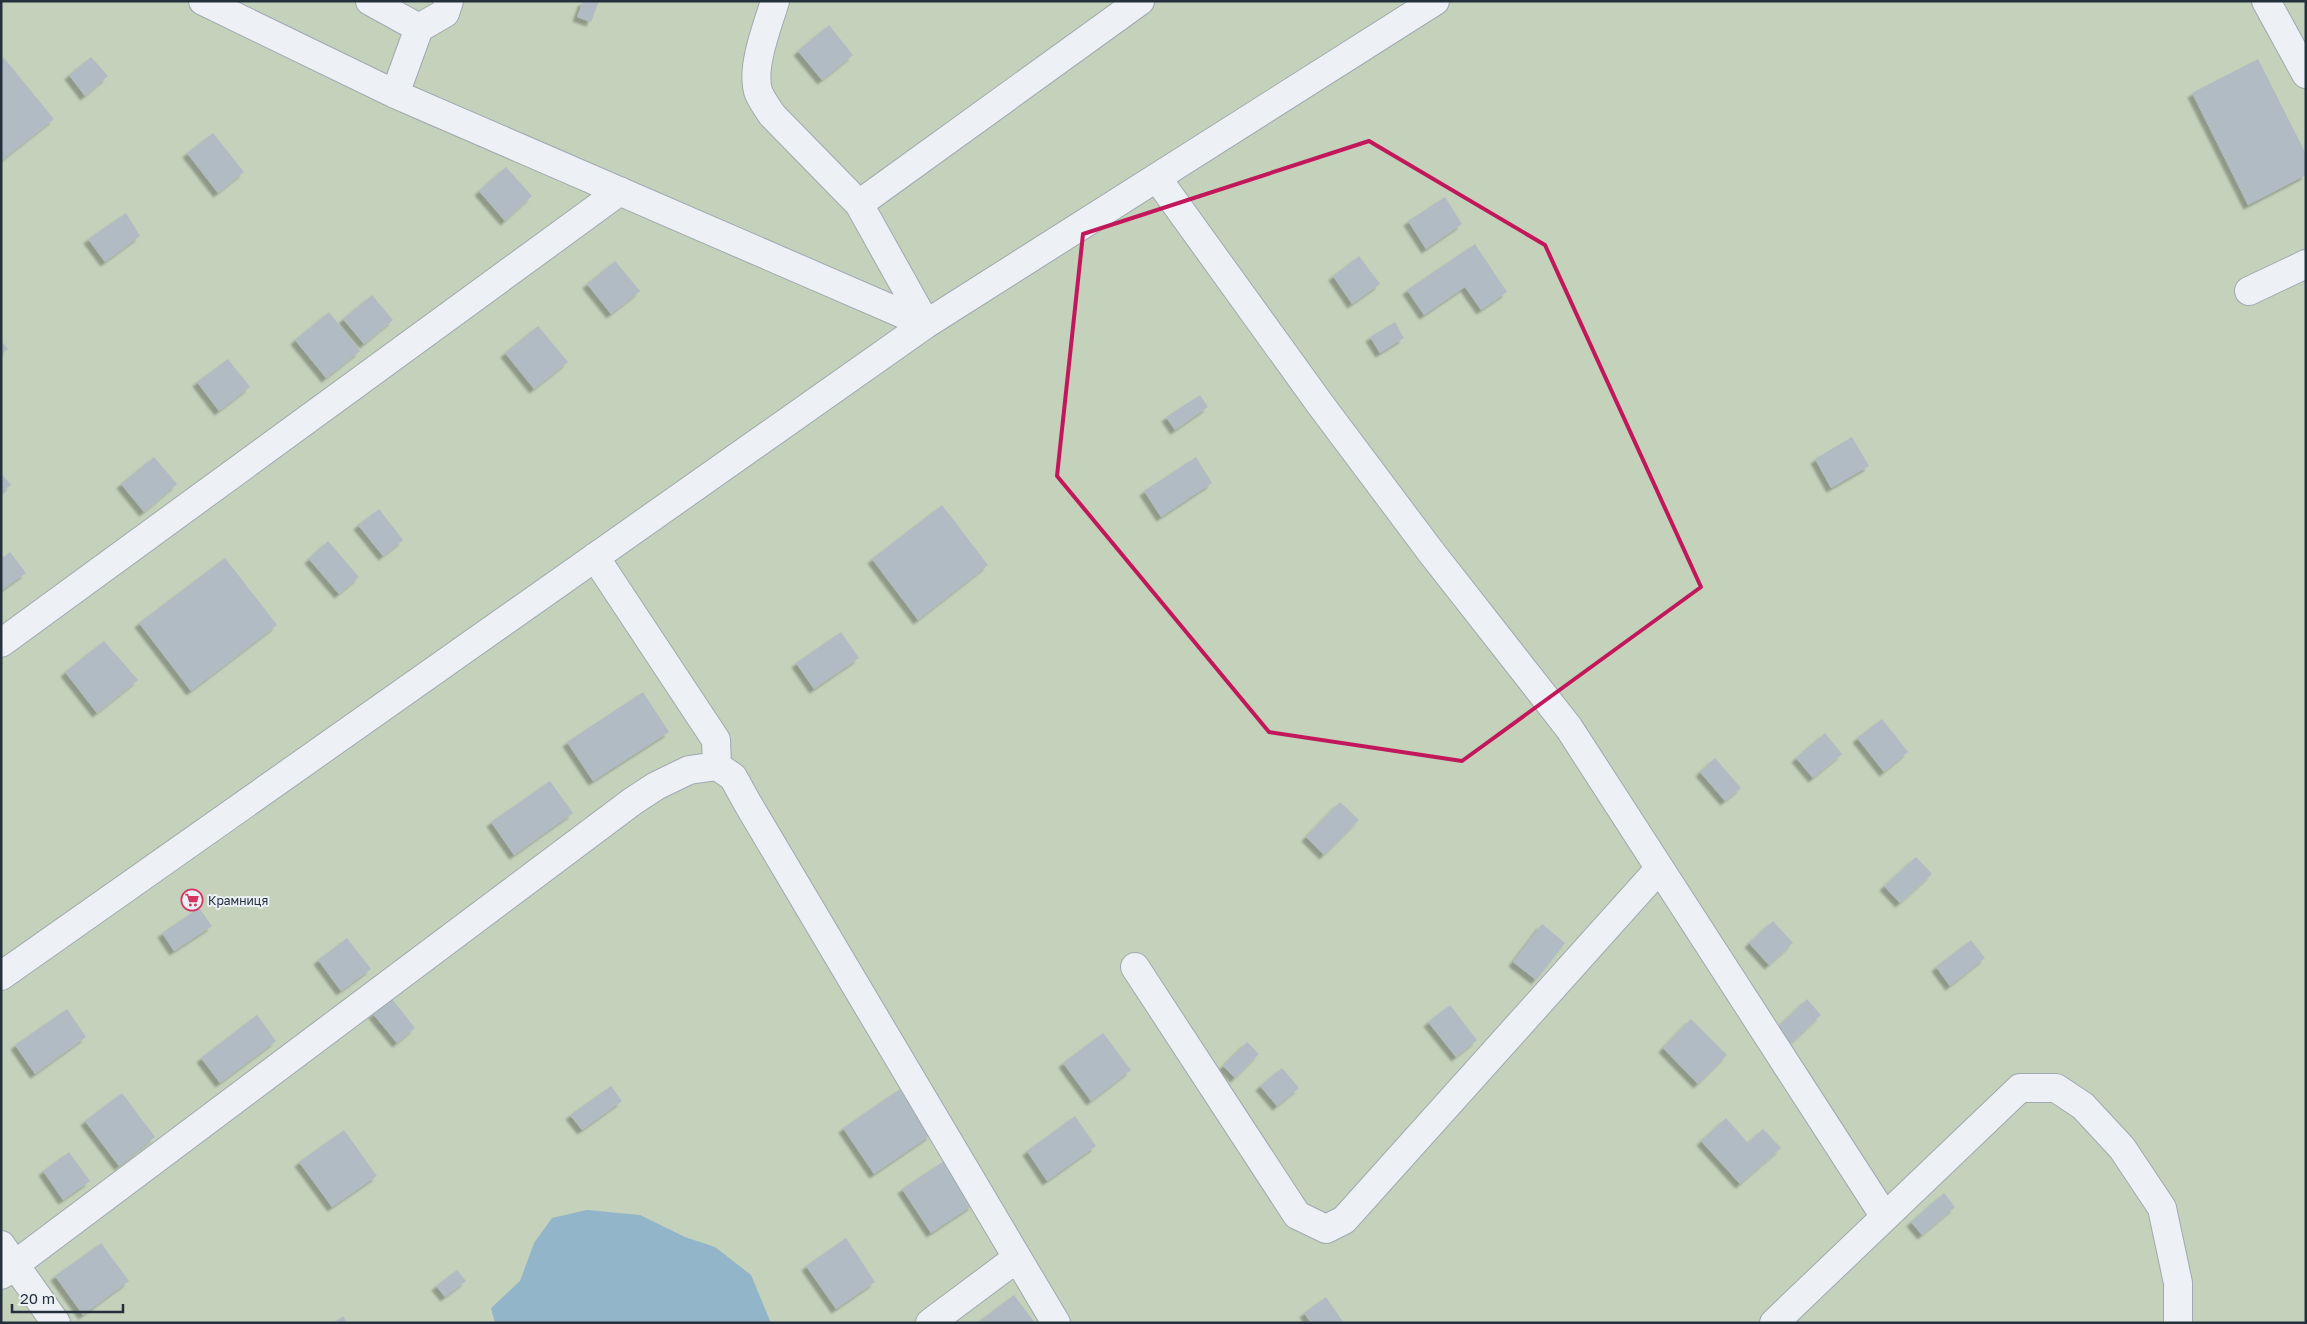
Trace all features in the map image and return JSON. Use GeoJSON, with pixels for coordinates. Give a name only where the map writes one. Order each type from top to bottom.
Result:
{"type":"FeatureCollection","features":[{"type":"Feature","properties":{"kind":"street"},"geometry":{"type":"LineString","coordinates":[[203,1],[395,94],[926,324]]}},
{"type":"Feature","properties":{"kind":"street"},"geometry":{"type":"LineString","coordinates":[[370,1],[419,28]]}},
{"type":"Feature","properties":{"kind":"street"},"geometry":{"type":"LineString","coordinates":[[395,94],[419,28],[445,13],[449,1]]}},
{"type":"Feature","properties":{"kind":"street"},"geometry":{"type":"LineString","coordinates":[[775,1],[759,55],[758,89],[772,115],[859,204],[926,324]]}},
{"type":"Feature","properties":{"kind":"street"},"geometry":{"type":"LineString","coordinates":[[859,204],[1140,1]]}},
{"type":"Feature","properties":{"kind":"street"},"geometry":{"type":"LineString","coordinates":[[1,976],[926,324],[1434,1]]}},
{"type":"Feature","properties":{"kind":"street"},"geometry":{"type":"LineString","coordinates":[[2266,1],[2306,74]]}},
{"type":"Feature","properties":{"kind":"street"},"geometry":{"type":"LineString","coordinates":[[1157,178],[1331,419],[1431,552],[1569,728],[1659,870],[1886,1217]]}},
{"type":"Feature","properties":{"kind":"street"},"geometry":{"type":"LineString","coordinates":[[1,643],[620,191]]}},
{"type":"Feature","properties":{"kind":"street"},"geometry":{"type":"LineString","coordinates":[[2248,291],[2306,264]]}},
{"type":"Feature","properties":{"kind":"street"},"geometry":{"type":"LineString","coordinates":[[595,557],[716,740],[717,766]]}},
{"type":"Feature","properties":{"kind":"street"},"geometry":{"type":"LineString","coordinates":[[56,1323],[6,1261],[633,801],[656,786],[689,770],[717,766],[733,776],[1056,1323]]}},
{"type":"Feature","properties":{"kind":"street"},"geometry":{"type":"LineString","coordinates":[[1135,967],[1297,1215],[1326,1230],[1344,1220],[1659,870]]}},
{"type":"Feature","properties":{"kind":"street"},"geometry":{"type":"LineString","coordinates":[[1774,1323],[2020,1088],[2056,1088],[2083,1106],[2122,1148],[2162,1208],[2178,1283],[2178,1323]]}},
{"type":"Feature","properties":{"kind":"street"},"geometry":{"type":"LineString","coordinates":[[930,1323],[1017,1258]]}},
{"type":"Feature","properties":{"kind":"highlighted area"},"geometry":{"type":"Polygon","coordinates":[[[1369,141],[1545,245],[1701,587],[1462,761],[1269,732],[1057,476],[1083,234],[1369,141]]]}},
{"type":"Feature","properties":{"kind":"green space"},"geometry":{"type":"Polygon","coordinates":[[[1,1],[2306,1],[2306,1323],[1,1323],[1,1]]]}},
{"type":"Feature","properties":{"kind":"water"},"geometry":{"type":"Polygon","coordinates":[[[587,1210],[640,1215],[685,1237],[715,1247],[751,1275],[771,1323],[495,1323],[491,1308],[520,1281],[534,1243],[552,1218],[587,1210]]]}},
{"type":"Feature","properties":{"kind":"building"},"geometry":{"type":"Polygon","coordinates":[[[583,1],[599,1],[591,22],[577,17],[583,1]]]}},
{"type":"Feature","properties":{"kind":"building"},"geometry":{"type":"Polygon","coordinates":[[[829,25],[853,55],[822,80],[798,51],[829,25]]]}},
{"type":"Feature","properties":{"kind":"building"},"geometry":{"type":"Polygon","coordinates":[[[91,57],[108,76],[85,96],[69,75],[91,57]]]}},
{"type":"Feature","properties":{"kind":"building"},"geometry":{"type":"Polygon","coordinates":[[[4,58],[54,119],[1,161],[1,60],[4,58]]]}},
{"type":"Feature","properties":{"kind":"building"},"geometry":{"type":"Polygon","coordinates":[[[2258,59],[2306,154],[2306,175],[2248,205],[2192,93],[2258,59]]]}},
{"type":"Feature","properties":{"kind":"building"},"geometry":{"type":"Polygon","coordinates":[[[213,133],[244,172],[218,193],[187,153],[213,133]]]}},
{"type":"Feature","properties":{"kind":"building"},"geometry":{"type":"Polygon","coordinates":[[[506,167],[532,196],[505,221],[479,191],[506,167]]]}},
{"type":"Feature","properties":{"kind":"building"},"geometry":{"type":"Polygon","coordinates":[[[1445,197],[1462,224],[1426,249],[1408,221],[1445,197]]]}},
{"type":"Feature","properties":{"kind":"building"},"geometry":{"type":"Polygon","coordinates":[[[126,213],[140,236],[105,262],[88,239],[126,213]]]}},
{"type":"Feature","properties":{"kind":"building"},"geometry":{"type":"Polygon","coordinates":[[[1475,244],[1507,292],[1481,310],[1465,287],[1424,315],[1407,290],[1475,244]]]}},
{"type":"Feature","properties":{"kind":"building"},"geometry":{"type":"Polygon","coordinates":[[[1359,256],[1380,284],[1352,304],[1333,276],[1359,256]]]}},
{"type":"Feature","properties":{"kind":"building"},"geometry":{"type":"Polygon","coordinates":[[[615,261],[640,291],[611,314],[587,284],[615,261]]]}},
{"type":"Feature","properties":{"kind":"building"},"geometry":{"type":"Polygon","coordinates":[[[372,295],[393,320],[364,344],[343,319],[372,295]]]}},
{"type":"Feature","properties":{"kind":"building"},"geometry":{"type":"Polygon","coordinates":[[[329,312],[360,351],[326,378],[295,340],[329,312]]]}},
{"type":"Feature","properties":{"kind":"building"},"geometry":{"type":"Polygon","coordinates":[[[1395,322],[1404,338],[1380,353],[1370,337],[1395,322]]]}},
{"type":"Feature","properties":{"kind":"building"},"geometry":{"type":"Polygon","coordinates":[[[538,326],[568,362],[534,389],[505,353],[538,326]]]}},
{"type":"Feature","properties":{"kind":"building"},"geometry":{"type":"Polygon","coordinates":[[[1,341],[8,349],[1,354],[1,341]]]}},
{"type":"Feature","properties":{"kind":"building"},"geometry":{"type":"Polygon","coordinates":[[[228,359],[250,387],[219,411],[197,382],[228,359]]]}},
{"type":"Feature","properties":{"kind":"building"},"geometry":{"type":"Polygon","coordinates":[[[1200,395],[1208,407],[1175,430],[1166,417],[1200,395]]]}},
{"type":"Feature","properties":{"kind":"building"},"geometry":{"type":"Polygon","coordinates":[[[1852,437],[1869,466],[1831,488],[1815,459],[1852,437]]]}},
{"type":"Feature","properties":{"kind":"building"},"geometry":{"type":"Polygon","coordinates":[[[154,457],[177,484],[144,512],[121,484],[154,457]]]}},
{"type":"Feature","properties":{"kind":"building"},"geometry":{"type":"Polygon","coordinates":[[[1196,457],[1212,483],[1161,517],[1144,491],[1196,457]]]}},
{"type":"Feature","properties":{"kind":"building"},"geometry":{"type":"Polygon","coordinates":[[[1,473],[11,485],[1,493],[1,473]]]}},
{"type":"Feature","properties":{"kind":"building"},"geometry":{"type":"Polygon","coordinates":[[[942,505],[988,565],[918,620],[872,559],[942,505]]]}},
{"type":"Feature","properties":{"kind":"building"},"geometry":{"type":"Polygon","coordinates":[[[379,509],[403,540],[383,556],[358,525],[379,509]]]}},
{"type":"Feature","properties":{"kind":"building"},"geometry":{"type":"Polygon","coordinates":[[[328,541],[359,577],[339,594],[309,559],[328,541]]]}},
{"type":"Feature","properties":{"kind":"building"},"geometry":{"type":"Polygon","coordinates":[[[10,552],[26,573],[2,590],[1,559],[10,552]]]}},
{"type":"Feature","properties":{"kind":"building"},"geometry":{"type":"Polygon","coordinates":[[[225,558],[277,625],[191,691],[139,623],[225,558]]]}},
{"type":"Feature","properties":{"kind":"building"},"geometry":{"type":"Polygon","coordinates":[[[841,632],[859,658],[814,689],[796,663],[841,632]]]}},
{"type":"Feature","properties":{"kind":"building"},"geometry":{"type":"Polygon","coordinates":[[[104,641],[138,680],[97,713],[65,672],[104,641]]]}},
{"type":"Feature","properties":{"kind":"building"},"geometry":{"type":"Polygon","coordinates":[[[643,692],[669,732],[593,781],[567,742],[643,692]]]}},
{"type":"Feature","properties":{"kind":"building"},"geometry":{"type":"Polygon","coordinates":[[[1882,719],[1908,752],[1884,772],[1857,738],[1882,719]]]}},
{"type":"Feature","properties":{"kind":"building"},"geometry":{"type":"Polygon","coordinates":[[[1825,733],[1842,754],[1813,778],[1796,758],[1825,733]]]}},
{"type":"Feature","properties":{"kind":"building"},"geometry":{"type":"Polygon","coordinates":[[[1715,758],[1741,788],[1725,801],[1700,772],[1715,758]]]}},
{"type":"Feature","properties":{"kind":"building"},"geometry":{"type":"Polygon","coordinates":[[[550,781],[573,813],[514,855],[491,822],[550,781]]]}},
{"type":"Feature","properties":{"kind":"building"},"geometry":{"type":"Polygon","coordinates":[[[1340,802],[1359,820],[1324,855],[1306,837],[1340,802]]]}},
{"type":"Feature","properties":{"kind":"building"},"geometry":{"type":"Polygon","coordinates":[[[1916,857],[1932,874],[1900,903],[1884,886],[1916,857]]]}},
{"type":"Feature","properties":{"kind":"building"},"geometry":{"type":"Polygon","coordinates":[[[199,908],[212,926],[174,951],[162,933],[199,908]]]}},
{"type":"Feature","properties":{"kind":"building"},"geometry":{"type":"Polygon","coordinates":[[[1773,921],[1793,943],[1769,965],[1749,943],[1773,921]]]}},
{"type":"Feature","properties":{"kind":"building"},"geometry":{"type":"Polygon","coordinates":[[[1542,924],[1565,943],[1536,980],[1513,962],[1542,924]]]}},
{"type":"Feature","properties":{"kind":"building"},"geometry":{"type":"Polygon","coordinates":[[[347,938],[371,969],[341,991],[318,960],[347,938]]]}},
{"type":"Feature","properties":{"kind":"building"},"geometry":{"type":"Polygon","coordinates":[[[1971,940],[1985,958],[1950,986],[1936,967],[1971,940]]]}},
{"type":"Feature","properties":{"kind":"building"},"geometry":{"type":"Polygon","coordinates":[[[392,999],[415,1028],[397,1043],[373,1014],[392,999]]]}},
{"type":"Feature","properties":{"kind":"building"},"geometry":{"type":"Polygon","coordinates":[[[1807,999],[1821,1015],[1788,1046],[1774,1031],[1807,999]]]}},
{"type":"Feature","properties":{"kind":"building"},"geometry":{"type":"Polygon","coordinates":[[[1450,1005],[1477,1040],[1456,1057],[1428,1022],[1450,1005]]]}},
{"type":"Feature","properties":{"kind":"building"},"geometry":{"type":"Polygon","coordinates":[[[67,1009],[86,1037],[35,1074],[15,1045],[67,1009]]]}},
{"type":"Feature","properties":{"kind":"building"},"geometry":{"type":"Polygon","coordinates":[[[257,1015],[276,1041],[220,1083],[201,1058],[257,1015]]]}},
{"type":"Feature","properties":{"kind":"building"},"geometry":{"type":"Polygon","coordinates":[[[1691,1019],[1727,1055],[1698,1084],[1663,1048],[1691,1019]]]}},
{"type":"Feature","properties":{"kind":"building"},"geometry":{"type":"Polygon","coordinates":[[[1103,1033],[1131,1070],[1091,1101],[1063,1063],[1103,1033]]]}},
{"type":"Feature","properties":{"kind":"building"},"geometry":{"type":"Polygon","coordinates":[[[1247,1042],[1259,1054],[1235,1078],[1223,1066],[1247,1042]]]}},
{"type":"Feature","properties":{"kind":"building"},"geometry":{"type":"Polygon","coordinates":[[[1282,1068],[1299,1088],[1277,1106],[1260,1086],[1282,1068]]]}},
{"type":"Feature","properties":{"kind":"building"},"geometry":{"type":"Polygon","coordinates":[[[611,1086],[622,1101],[582,1130],[570,1115],[611,1086]]]}},
{"type":"Feature","properties":{"kind":"building"},"geometry":{"type":"Polygon","coordinates":[[[900,1089],[931,1135],[874,1174],[843,1128],[900,1089]]]}},
{"type":"Feature","properties":{"kind":"building"},"geometry":{"type":"Polygon","coordinates":[[[122,1093],[155,1137],[119,1166],[85,1121],[122,1093]]]}},
{"type":"Feature","properties":{"kind":"building"},"geometry":{"type":"Polygon","coordinates":[[[1075,1116],[1096,1146],[1047,1181],[1027,1151],[1075,1116]]]}},
{"type":"Feature","properties":{"kind":"building"},"geometry":{"type":"Polygon","coordinates":[[[1726,1118],[1748,1143],[1763,1129],[1781,1148],[1740,1184],[1701,1141],[1726,1118]]]}},
{"type":"Feature","properties":{"kind":"building"},"geometry":{"type":"Polygon","coordinates":[[[344,1130],[377,1176],[332,1207],[299,1162],[344,1130]]]}},
{"type":"Feature","properties":{"kind":"building"},"geometry":{"type":"Polygon","coordinates":[[[69,1152],[90,1181],[63,1200],[43,1171],[69,1152]]]}},
{"type":"Feature","properties":{"kind":"building"},"geometry":{"type":"Polygon","coordinates":[[[944,1161],[973,1205],[931,1233],[902,1189],[944,1161]]]}},
{"type":"Feature","properties":{"kind":"building"},"geometry":{"type":"Polygon","coordinates":[[[1944,1193],[1955,1207],[1922,1235],[1911,1222],[1944,1193]]]}},
{"type":"Feature","properties":{"kind":"building"},"geometry":{"type":"Polygon","coordinates":[[[846,1238],[875,1282],[836,1309],[806,1266],[846,1238]]]}},
{"type":"Feature","properties":{"kind":"building"},"geometry":{"type":"Polygon","coordinates":[[[101,1243],[129,1281],[83,1315],[55,1276],[101,1243]]]}},
{"type":"Feature","properties":{"kind":"building"},"geometry":{"type":"Polygon","coordinates":[[[457,1270],[466,1281],[445,1297],[436,1286],[457,1270]]]}},
{"type":"Feature","properties":{"kind":"building"},"geometry":{"type":"Polygon","coordinates":[[[1014,1295],[1035,1323],[977,1323],[1014,1295]]]}},
{"type":"Feature","properties":{"kind":"building"},"geometry":{"type":"Polygon","coordinates":[[[1326,1297],[1344,1323],[1311,1323],[1304,1313],[1326,1297]]]}},
{"type":"Feature","properties":{"kind":"building"},"geometry":{"type":"Polygon","coordinates":[[[343,1316],[347,1323],[334,1323],[343,1316]]]}},
{"type":"Feature","properties":{"kind":"place","name":"Крамниця"},"geometry":{"type":"Point","coordinates":[192,900]}}]}
